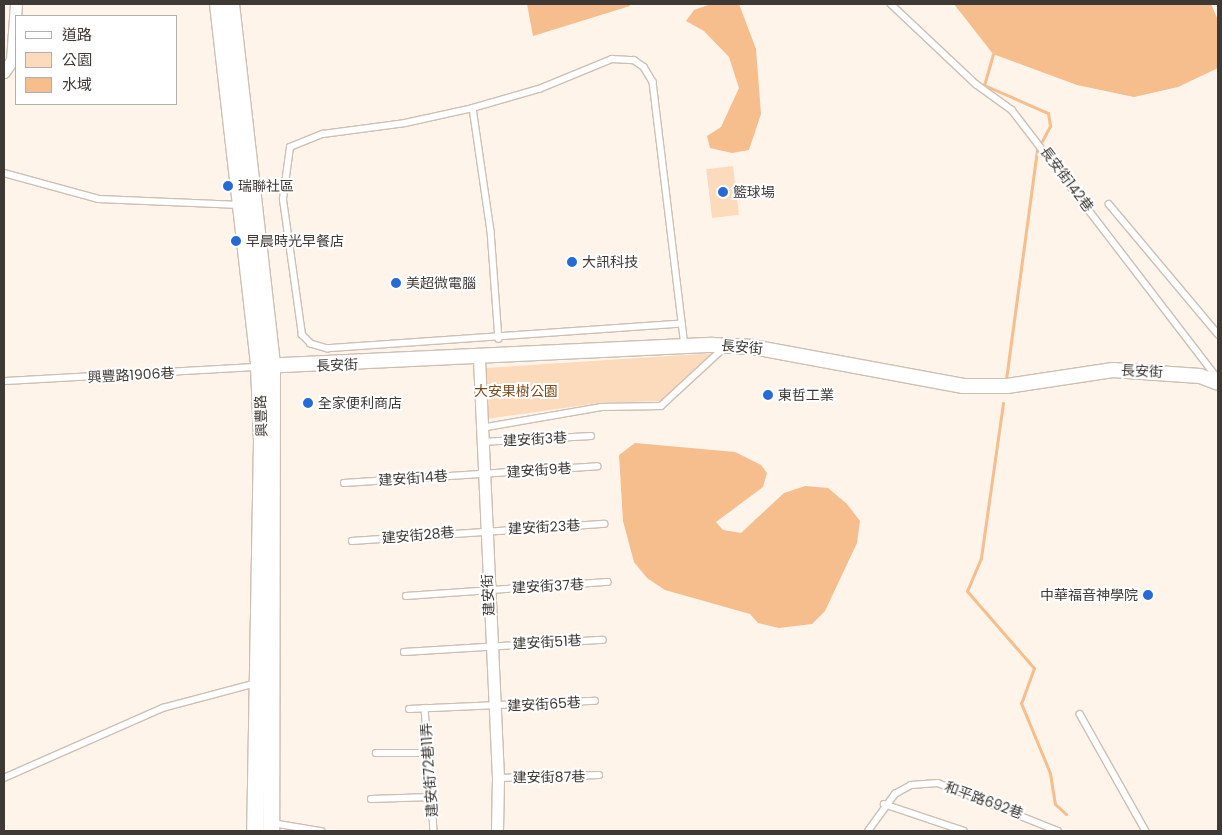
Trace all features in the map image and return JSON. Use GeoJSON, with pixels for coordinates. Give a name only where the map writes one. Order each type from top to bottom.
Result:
{"type":"FeatureCollection","features":[{"type":"Feature","properties":{"kind":"main road","name":"興豐路"},"geometry":{"type":"LineString","coordinates":[[218,4],[241,205],[265,366],[259,683],[263,827]]}},
{"type":"Feature","properties":{"kind":"main road","name":"興豐路"},"geometry":{"type":"LineString","coordinates":[[231,4],[265,366],[263,827]]}},
{"type":"Feature","properties":{"kind":"street"},"geometry":{"type":"LineString","coordinates":[[4,72],[12,60],[15,18]]}},
{"type":"Feature","properties":{"kind":"street","name":"長安街"},"geometry":{"type":"LineString","coordinates":[[265,366],[479,359],[728,345],[963,386],[1007,386],[1113,370],[1200,376],[1218,384]]}},
{"type":"Feature","properties":{"kind":"street","name":"建安街"},"geometry":{"type":"LineString","coordinates":[[479,359],[479,428],[498,778],[497,831]]}},
{"type":"Feature","properties":{"kind":"lane","name":"長安街142巷"},"geometry":{"type":"LineString","coordinates":[[891,4],[976,84],[1012,110],[1044,148],[1218,378]]}},
{"type":"Feature","properties":{"kind":"lane"},"geometry":{"type":"LineString","coordinates":[[682,324],[499,339],[328,349],[311,344],[302,335],[283,199],[285,162],[290,147],[301,140],[473,108],[539,89],[612,59],[634,60],[644,67],[653,82],[685,346]]}},
{"type":"Feature","properties":{"kind":"lane"},"geometry":{"type":"LineString","coordinates":[[473,108],[491,231],[499,339]]}},
{"type":"Feature","properties":{"kind":"lane"},"geometry":{"type":"LineString","coordinates":[[4,173],[99,200],[241,205]]}},
{"type":"Feature","properties":{"kind":"lane"},"geometry":{"type":"LineString","coordinates":[[1109,204],[1218,334]]}},
{"type":"Feature","properties":{"kind":"lane"},"geometry":{"type":"LineString","coordinates":[[479,428],[601,407],[660,406],[728,345]]}},
{"type":"Feature","properties":{"kind":"lane","name":"興豐路1906巷"},"geometry":{"type":"LineString","coordinates":[[4,381],[265,366]]}},
{"type":"Feature","properties":{"kind":"lane","name":"建安街3巷"},"geometry":{"type":"LineString","coordinates":[[480,442],[591,436]]}},
{"type":"Feature","properties":{"kind":"lane","name":"建安街9巷"},"geometry":{"type":"LineString","coordinates":[[482,474],[597,466]]}},
{"type":"Feature","properties":{"kind":"lane","name":"建安街14巷"},"geometry":{"type":"LineString","coordinates":[[344,483],[482,474]]}},
{"type":"Feature","properties":{"kind":"lane","name":"建安街23巷"},"geometry":{"type":"LineString","coordinates":[[484,530],[604,524]]}},
{"type":"Feature","properties":{"kind":"lane","name":"建安街28巷"},"geometry":{"type":"LineString","coordinates":[[352,541],[484,530]]}},
{"type":"Feature","properties":{"kind":"lane","name":"建安街37巷"},"geometry":{"type":"LineString","coordinates":[[406,596],[608,582]]}},
{"type":"Feature","properties":{"kind":"lane","name":"建安街51巷"},"geometry":{"type":"LineString","coordinates":[[404,652],[490,645],[603,640]]}},
{"type":"Feature","properties":{"kind":"lane"},"geometry":{"type":"LineString","coordinates":[[4,778],[163,708],[259,683]]}},
{"type":"Feature","properties":{"kind":"lane","name":"建安街65巷"},"geometry":{"type":"LineString","coordinates":[[410,709],[595,701]]}},
{"type":"Feature","properties":{"kind":"lane","name":"建安街72巷11弄"},"geometry":{"type":"LineString","coordinates":[[425,708],[434,831]]}},
{"type":"Feature","properties":{"kind":"lane"},"geometry":{"type":"LineString","coordinates":[[1080,714],[1146,831]]}},
{"type":"Feature","properties":{"kind":"lane"},"geometry":{"type":"LineString","coordinates":[[376,753],[428,753]]}},
{"type":"Feature","properties":{"kind":"lane","name":"建安街87巷"},"geometry":{"type":"LineString","coordinates":[[498,778],[599,775]]}},
{"type":"Feature","properties":{"kind":"lane","name":"和平路692巷"},"geometry":{"type":"LineString","coordinates":[[868,831],[884,804],[911,785],[938,783],[1058,831]]}},
{"type":"Feature","properties":{"kind":"lane"},"geometry":{"type":"LineString","coordinates":[[371,799],[431,797]]}},
{"type":"Feature","properties":{"kind":"lane"},"geometry":{"type":"LineString","coordinates":[[884,804],[964,831]]}},
{"type":"Feature","properties":{"kind":"lane"},"geometry":{"type":"LineString","coordinates":[[263,827],[321,831]]}},
{"type":"Feature","properties":{"kind":"green space","name":"籃球場"},"geometry":{"type":"Polygon","coordinates":[[[733,166],[739,215],[712,218],[706,169],[733,166]]]}},
{"type":"Feature","properties":{"kind":"green space","name":"大安果樹公園"},"geometry":{"type":"Polygon","coordinates":[[[716,353],[663,401],[599,403],[486,419],[486,368],[716,353]]]}},
{"type":"Feature","properties":{"kind":"water"},"geometry":{"type":"Polygon","coordinates":[[[527,4],[629,4],[630,6],[533,36],[527,4]]]}},
{"type":"Feature","properties":{"kind":"water"},"geometry":{"type":"Polygon","coordinates":[[[711,4],[739,4],[756,49],[761,114],[749,150],[732,153],[710,148],[707,136],[721,127],[739,88],[729,57],[704,31],[686,21],[694,10],[711,4]]]}},
{"type":"Feature","properties":{"kind":"water"},"geometry":{"type":"Polygon","coordinates":[[[954,4],[1211,4],[1218,20],[1218,68],[1178,87],[1134,97],[1077,85],[993,54],[954,4]]]}},
{"type":"Feature","properties":{"kind":"water"},"geometry":{"type":"Polygon","coordinates":[[[635,443],[735,452],[761,465],[767,473],[763,487],[716,522],[723,530],[741,533],[784,493],[805,486],[828,488],[847,504],[860,521],[857,543],[825,611],[812,624],[779,628],[758,623],[750,614],[665,590],[647,578],[634,562],[623,521],[619,455],[635,443]]]}},
{"type":"Feature","properties":{"kind":"waterway"},"geometry":{"type":"LineString","coordinates":[[993,54],[984,85],[1048,113],[1050,126],[1037,150],[1006,378]]}},
{"type":"Feature","properties":{"kind":"waterway"},"geometry":{"type":"LineString","coordinates":[[1003,403],[981,558],[967,591],[1034,668],[1021,703],[1050,773],[1055,804],[1066,814]]}},
{"type":"Feature","properties":{"kind":"place","name":"瑞聯社區"},"geometry":{"type":"Point","coordinates":[228,186]}},
{"type":"Feature","properties":{"kind":"place","name":"籃球場"},"geometry":{"type":"Point","coordinates":[723,192]}},
{"type":"Feature","properties":{"kind":"place","name":"早晨時光早餐店"},"geometry":{"type":"Point","coordinates":[236,241]}},
{"type":"Feature","properties":{"kind":"place","name":"大訊科技"},"geometry":{"type":"Point","coordinates":[572,262]}},
{"type":"Feature","properties":{"kind":"place","name":"美超微電腦"},"geometry":{"type":"Point","coordinates":[396,283]}},
{"type":"Feature","properties":{"kind":"place","name":"東哲工業"},"geometry":{"type":"Point","coordinates":[768,395]}},
{"type":"Feature","properties":{"kind":"place","name":"全家便利商店"},"geometry":{"type":"Point","coordinates":[308,403]}},
{"type":"Feature","properties":{"kind":"place","name":"中華福音神學院"},"geometry":{"type":"Point","coordinates":[1148,595]}}]}
